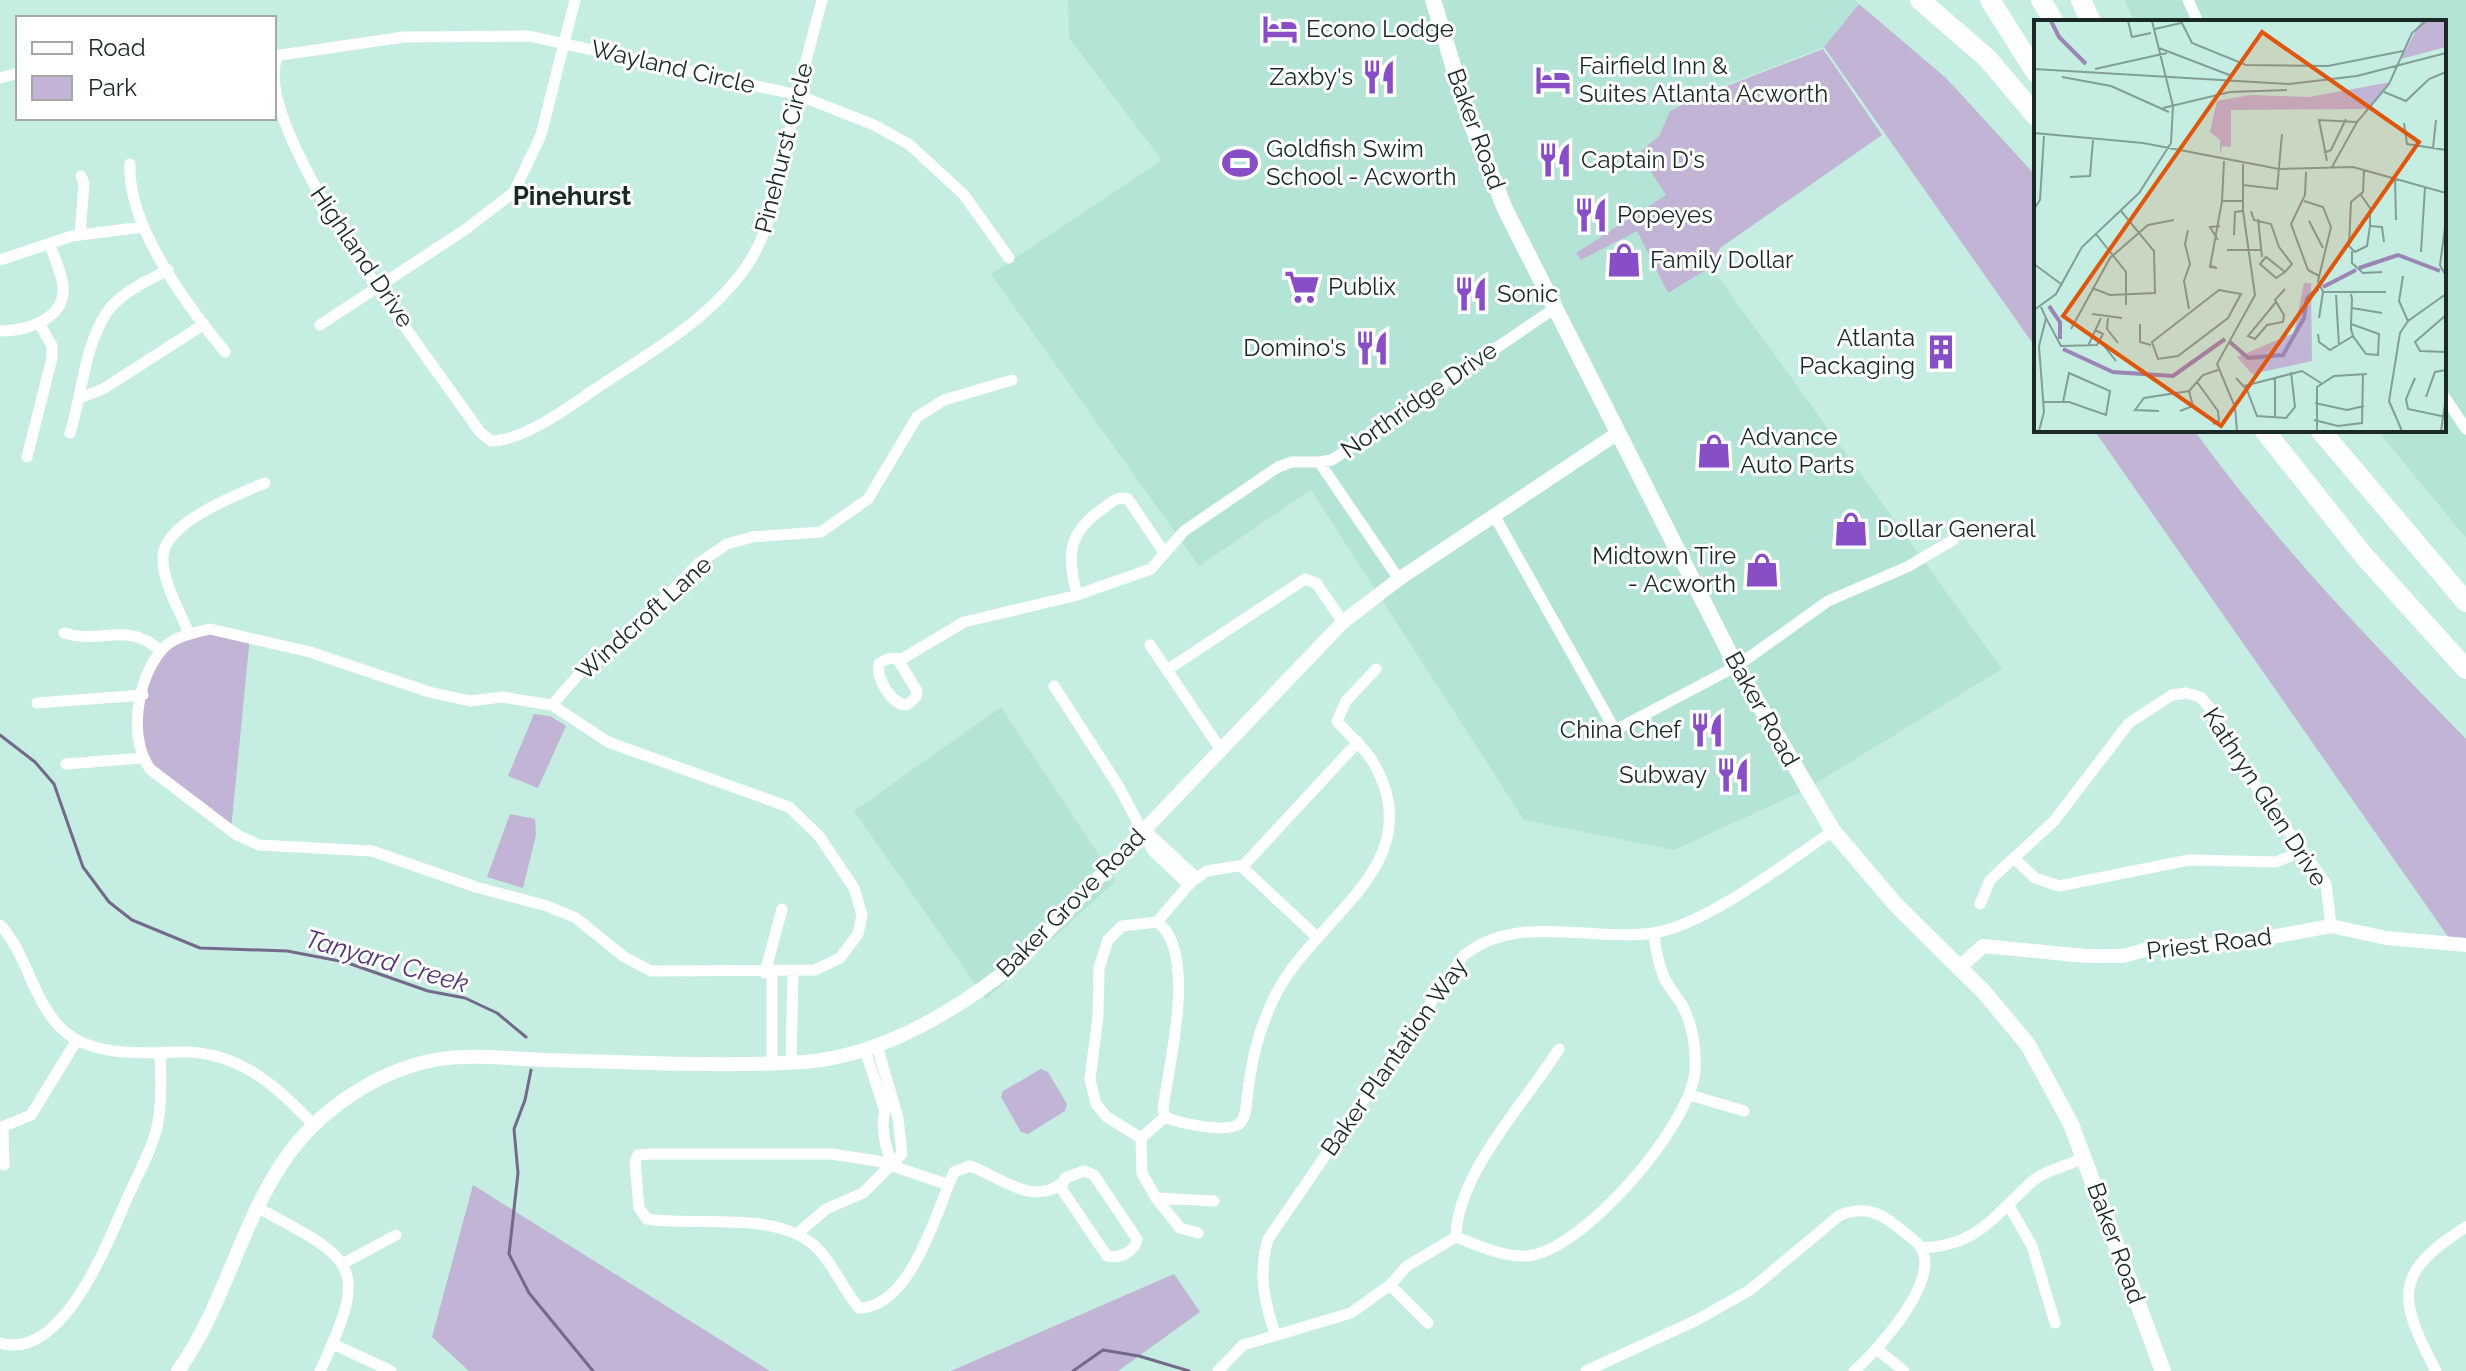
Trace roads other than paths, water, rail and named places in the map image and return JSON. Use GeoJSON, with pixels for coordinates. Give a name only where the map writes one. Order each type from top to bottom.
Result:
{"type":"FeatureCollection","features":[{"type":"Feature","properties":{"kind":"highway"},"geometry":{"type":"LineString","coordinates":[[1920,0],[1988,59],[2034,114]]}},
{"type":"Feature","properties":{"kind":"highway"},"geometry":{"type":"LineString","coordinates":[[1990,0],[2034,70]]}},
{"type":"Feature","properties":{"kind":"highway"},"geometry":{"type":"LineString","coordinates":[[2041,0],[2053,20]]}},
{"type":"Feature","properties":{"kind":"highway"},"geometry":{"type":"LineString","coordinates":[[2081,0],[2090,20]]}},
{"type":"Feature","properties":{"kind":"highway"},"geometry":{"type":"LineString","coordinates":[[2266,432],[2365,557],[2466,669]]}},
{"type":"Feature","properties":{"kind":"highway"},"geometry":{"type":"LineString","coordinates":[[2322,432],[2466,602]]}},
{"type":"Feature","properties":{"kind":"main road","name":"Baker Road"},"geometry":{"type":"LineString","coordinates":[[1433,0],[1469,118],[1500,196],[1737,666],[1833,831],[1897,906],[2003,1013],[2028,1045],[2058,1099],[2084,1158],[2163,1371]]}},
{"type":"Feature","properties":{"kind":"street"},"geometry":{"type":"LineString","coordinates":[[320,325],[490,213],[514,192],[541,135],[575,0]]}},
{"type":"Feature","properties":{"kind":"street","name":"Pinehurst Circle"},"geometry":{"type":"LineString","coordinates":[[491,441],[508,441],[588,394],[687,327],[715,303],[759,245],[776,193],[822,0]]}},
{"type":"Feature","properties":{"kind":"street"},"geometry":{"type":"LineString","coordinates":[[2188,0],[2197,20]]}},
{"type":"Feature","properties":{"kind":"street","name":"Wayland Circle"},"geometry":{"type":"LineString","coordinates":[[276,56],[404,37],[529,36],[798,95],[874,125],[910,145],[964,195],[1009,258]]}},
{"type":"Feature","properties":{"kind":"street","name":"Highland Drive"},"geometry":{"type":"LineString","coordinates":[[276,56],[276,92],[297,156],[316,192],[480,432],[491,441]]}},
{"type":"Feature","properties":{"kind":"street"},"geometry":{"type":"LineString","coordinates":[[130,164],[131,195],[143,227],[168,270],[225,352]]}},
{"type":"Feature","properties":{"kind":"street"},"geometry":{"type":"LineString","coordinates":[[80,235],[84,183],[81,176]]}},
{"type":"Feature","properties":{"kind":"street"},"geometry":{"type":"LineString","coordinates":[[0,260],[80,235],[143,227]]}},
{"type":"Feature","properties":{"kind":"street"},"geometry":{"type":"LineString","coordinates":[[1,335],[39,323],[55,312],[62,301],[60,272],[50,244]]}},
{"type":"Feature","properties":{"kind":"street"},"geometry":{"type":"LineString","coordinates":[[70,433],[97,332],[106,313],[133,290],[168,270]]}},
{"type":"Feature","properties":{"kind":"street","name":"Northridge Drive"},"geometry":{"type":"LineString","coordinates":[[1399,579],[1319,462],[1332,460],[1555,308]]}},
{"type":"Feature","properties":{"kind":"street"},"geometry":{"type":"LineString","coordinates":[[27,457],[52,358],[49,336],[39,323]]}},
{"type":"Feature","properties":{"kind":"street"},"geometry":{"type":"LineString","coordinates":[[80,398],[103,389],[204,324]]}},
{"type":"Feature","properties":{"kind":"street","name":"Windcroft Lane"},"geometry":{"type":"LineString","coordinates":[[552,705],[579,674],[614,649],[699,563],[727,544],[752,537],[821,532],[868,499],[917,417],[944,400],[1012,380]]}},
{"type":"Feature","properties":{"kind":"street"},"geometry":{"type":"LineString","coordinates":[[2446,399],[2466,429]]}},
{"type":"Feature","properties":{"kind":"street","name":"Baker Grove Road"},"geometry":{"type":"LineString","coordinates":[[178,1371],[200,1335],[258,1208],[284,1160],[314,1125],[369,1085],[437,1060],[491,1057],[791,1063],[832,1059],[871,1048],[959,1003],[1011,967],[1343,622],[1399,579],[1618,433]]}},
{"type":"Feature","properties":{"kind":"street"},"geometry":{"type":"LineString","coordinates":[[897,658],[902,659],[964,622],[1077,595],[1151,569],[1163,551],[1184,531],[1278,467],[1292,462],[1319,462]]}},
{"type":"Feature","properties":{"kind":"street"},"geometry":{"type":"LineString","coordinates":[[189,634],[168,581],[163,554],[170,540],[187,523],[227,498],[265,483]]}},
{"type":"Feature","properties":{"kind":"street"},"geometry":{"type":"LineString","coordinates":[[1077,595],[1070,560],[1078,531],[1088,518],[1118,498],[1128,499],[1163,551]]}},
{"type":"Feature","properties":{"kind":"street"},"geometry":{"type":"LineString","coordinates":[[1494,515],[1615,730],[1737,666],[1828,601],[1907,567],[1953,540]]}},
{"type":"Feature","properties":{"kind":"street"},"geometry":{"type":"LineString","coordinates":[[1167,670],[1305,579],[1316,583],[1343,622]]}},
{"type":"Feature","properties":{"kind":"street"},"geometry":{"type":"LineString","coordinates":[[210,629],[250,636],[429,692],[470,701],[502,697],[552,705],[608,742],[772,799],[803,817],[857,895],[862,915],[856,938],[840,958],[820,969],[768,973],[651,971],[631,962],[576,918],[547,906],[476,887],[372,851],[259,845],[237,835],[176,791],[142,758],[135,731],[143,695],[161,651],[189,634],[210,629]]}},
{"type":"Feature","properties":{"kind":"street"},"geometry":{"type":"LineString","coordinates":[[64,633],[76,637],[138,634],[161,651]]}},
{"type":"Feature","properties":{"kind":"street"},"geometry":{"type":"LineString","coordinates":[[1150,645],[1221,750]]}},
{"type":"Feature","properties":{"kind":"street"},"geometry":{"type":"LineString","coordinates":[[1165,1117],[1208,1127],[1231,1128],[1240,1124],[1245,1114],[1249,1071],[1260,1027],[1281,982],[1364,884],[1388,840],[1388,793],[1373,760],[1337,721],[1338,715],[1376,669]]}},
{"type":"Feature","properties":{"kind":"street"},"geometry":{"type":"LineString","coordinates":[[1054,686],[1145,830],[1153,851],[1193,882]]}},
{"type":"Feature","properties":{"kind":"street","name":"Kathryn Glen Drive"},"geometry":{"type":"LineString","coordinates":[[1980,904],[1990,880],[2054,821],[2129,723],[2172,695],[2186,693],[2200,697],[2213,711],[2231,751],[2326,884],[2331,926]]}},
{"type":"Feature","properties":{"kind":"street"},"geometry":{"type":"LineString","coordinates":[[37,703],[143,695]]}},
{"type":"Feature","properties":{"kind":"street"},"geometry":{"type":"LineString","coordinates":[[1242,867],[1358,742]]}},
{"type":"Feature","properties":{"kind":"street"},"geometry":{"type":"LineString","coordinates":[[66,764],[142,758]]}},
{"type":"Feature","properties":{"kind":"street","name":"Baker Plantation Way"},"geometry":{"type":"LineString","coordinates":[[1275,1334],[1264,1299],[1261,1265],[1268,1239],[1463,956],[1478,944],[1503,933],[1654,933],[1694,920],[1833,831]]}},
{"type":"Feature","properties":{"kind":"street"},"geometry":{"type":"LineString","coordinates":[[2014,858],[2035,878],[2059,886],[2189,860],[2276,862],[2303,851]]}},
{"type":"Feature","properties":{"kind":"street"},"geometry":{"type":"LineString","coordinates":[[1141,1138],[1107,1117],[1096,1104],[1090,1079],[1097,1039],[1099,968],[1108,940],[1122,926],[1157,922],[1193,882],[1218,866],[1242,867],[1318,938]]}},
{"type":"Feature","properties":{"kind":"street"},"geometry":{"type":"LineString","coordinates":[[772,1063],[768,973],[782,909]]}},
{"type":"Feature","properties":{"kind":"street"},"geometry":{"type":"LineString","coordinates":[[1157,922],[1172,943],[1178,1001],[1163,1108],[1165,1117]]}},
{"type":"Feature","properties":{"kind":"street"},"geometry":{"type":"LineString","coordinates":[[0,925],[10,936],[48,1012],[77,1040],[127,1053],[215,1056],[252,1069],[273,1084],[314,1125]]}},
{"type":"Feature","properties":{"kind":"street","name":"Priest Road"},"geometry":{"type":"LineString","coordinates":[[1959,968],[1983,946],[2086,956],[2123,956],[2156,947],[2233,944],[2331,926],[2386,938],[2466,945]]}},
{"type":"Feature","properties":{"kind":"street"},"geometry":{"type":"LineString","coordinates":[[1218,1371],[1243,1345],[1351,1313],[1390,1285],[1407,1266],[1456,1237],[1526,1256],[1559,1246],[1611,1205],[1636,1177],[1690,1095],[1695,1072],[1694,1036],[1683,1007],[1663,977],[1654,933]]}},
{"type":"Feature","properties":{"kind":"street"},"geometry":{"type":"LineString","coordinates":[[791,1063],[793,971]]}},
{"type":"Feature","properties":{"kind":"street"},"geometry":{"type":"LineString","coordinates":[[4,1165],[2,1128],[31,1115],[77,1040]]}},
{"type":"Feature","properties":{"kind":"street"},"geometry":{"type":"LineString","coordinates":[[871,1048],[885,1111],[892,1122],[892,1164]]}},
{"type":"Feature","properties":{"kind":"street"},"geometry":{"type":"LineString","coordinates":[[798,1233],[826,1209],[863,1193],[902,1154],[903,1141],[871,1048]]}},
{"type":"Feature","properties":{"kind":"street"},"geometry":{"type":"LineString","coordinates":[[1456,1237],[1459,1204],[1479,1167],[1559,1049]]}},
{"type":"Feature","properties":{"kind":"street"},"geometry":{"type":"LineString","coordinates":[[0,1343],[18,1345],[42,1335],[72,1305],[92,1274],[153,1140],[161,1100],[160,1053]]}},
{"type":"Feature","properties":{"kind":"street"},"geometry":{"type":"LineString","coordinates":[[1690,1095],[1744,1111]]}},
{"type":"Feature","properties":{"kind":"street"},"geometry":{"type":"LineString","coordinates":[[1141,1138],[1165,1117]]}},
{"type":"Feature","properties":{"kind":"street"},"geometry":{"type":"LineString","coordinates":[[1141,1138],[1142,1173],[1156,1198],[1180,1228],[1198,1233]]}},
{"type":"Feature","properties":{"kind":"street"},"geometry":{"type":"LineString","coordinates":[[949,1185],[892,1164],[856,1156],[805,1153],[651,1154],[638,1155],[635,1162],[639,1208],[647,1219],[781,1226],[798,1233],[819,1250],[859,1308],[868,1308],[905,1284],[949,1185],[954,1172],[970,1166],[1031,1193],[1051,1191],[1074,1173],[1084,1171],[1094,1175],[1137,1239],[1136,1245],[1114,1258],[1107,1256],[1061,1184]]}},
{"type":"Feature","properties":{"kind":"street"},"geometry":{"type":"LineString","coordinates":[[1921,1248],[1947,1246],[1968,1239],[2009,1206],[2036,1178],[2084,1158]]}},
{"type":"Feature","properties":{"kind":"street"},"geometry":{"type":"LineString","coordinates":[[1156,1198],[1214,1201]]}},
{"type":"Feature","properties":{"kind":"street"},"geometry":{"type":"LineString","coordinates":[[2009,1206],[2032,1246],[2055,1323]]}},
{"type":"Feature","properties":{"kind":"street"},"geometry":{"type":"LineString","coordinates":[[258,1208],[315,1237],[342,1264],[348,1302],[320,1371]]}},
{"type":"Feature","properties":{"kind":"street"},"geometry":{"type":"LineString","coordinates":[[1586,1371],[1697,1320],[1750,1290],[1840,1215],[1858,1208],[1872,1210],[1892,1222],[1921,1248],[1925,1269],[1897,1326],[1878,1350],[1854,1371]]}},
{"type":"Feature","properties":{"kind":"street"},"geometry":{"type":"LineString","coordinates":[[2436,1371],[2411,1320],[2410,1281],[2428,1253],[2466,1227]]}},
{"type":"Feature","properties":{"kind":"street"},"geometry":{"type":"LineString","coordinates":[[342,1264],[396,1235]]}},
{"type":"Feature","properties":{"kind":"street"},"geometry":{"type":"LineString","coordinates":[[1390,1285],[1428,1323]]}},
{"type":"Feature","properties":{"kind":"street"},"geometry":{"type":"LineString","coordinates":[[333,1344],[391,1371]]}},
{"type":"Feature","properties":{"kind":"street"},"geometry":{"type":"LineString","coordinates":[[1878,1350],[1904,1371]]}},
{"type":"Feature","properties":{"kind":"waterway","name":"Tanyard Creek"},"geometry":{"type":"LineString","coordinates":[[0,735],[35,762],[54,784],[83,867],[109,902],[132,920],[200,948],[287,951],[345,962],[428,991],[465,998],[497,1013],[526,1037]]}},
{"type":"Feature","properties":{"kind":"waterway","name":"Tanyard Creek"},"geometry":{"type":"LineString","coordinates":[[531,1070],[525,1100],[514,1129],[518,1173],[509,1254],[529,1293],[593,1371]]}},
{"type":"Feature","properties":{"kind":"waterway","name":"Tanyard Creek"},"geometry":{"type":"LineString","coordinates":[[1073,1371],[1103,1350],[1139,1356],[1189,1371]]}},
{"type":"Feature","properties":{"kind":"place","name":"Econo Lodge"},"geometry":{"type":"Point","coordinates":[1280,29]}},
{"type":"Feature","properties":{"kind":"place","name":"Zaxby's"},"geometry":{"type":"Point","coordinates":[1379,77]}},
{"type":"Feature","properties":{"kind":"place","name":"Fairfield Inn & Suites Atlanta Acworth"},"geometry":{"type":"Point","coordinates":[1553,80]}},
{"type":"Feature","properties":{"kind":"place","name":"Captain D's"},"geometry":{"type":"Point","coordinates":[1555,160]}},
{"type":"Feature","properties":{"kind":"place","name":"Goldfish Swim School - Acworth"},"geometry":{"type":"Point","coordinates":[1240,163]}},
{"type":"Feature","properties":{"kind":"place","name":"Popeyes"},"geometry":{"type":"Point","coordinates":[1591,215]}},
{"type":"Feature","properties":{"kind":"place","name":"Family Dollar"},"geometry":{"type":"Point","coordinates":[1624,260]}},
{"type":"Feature","properties":{"kind":"place","name":"Publix"},"geometry":{"type":"Point","coordinates":[1302,287]}},
{"type":"Feature","properties":{"kind":"place","name":"Sonic"},"geometry":{"type":"Point","coordinates":[1471,294]}},
{"type":"Feature","properties":{"kind":"place","name":"Domino's"},"geometry":{"type":"Point","coordinates":[1372,348]}},
{"type":"Feature","properties":{"kind":"place","name":"Atlanta Packaging"},"geometry":{"type":"Point","coordinates":[1941,352]}},
{"type":"Feature","properties":{"kind":"place","name":"Advance Auto Parts"},"geometry":{"type":"Point","coordinates":[1714,451]}},
{"type":"Feature","properties":{"kind":"place","name":"Dollar General"},"geometry":{"type":"Point","coordinates":[1851,529]}},
{"type":"Feature","properties":{"kind":"place","name":"Midtown Tire - Acworth"},"geometry":{"type":"Point","coordinates":[1762,570]}},
{"type":"Feature","properties":{"kind":"place","name":"China Chef"},"geometry":{"type":"Point","coordinates":[1707,730]}},
{"type":"Feature","properties":{"kind":"place","name":"Subway"},"geometry":{"type":"Point","coordinates":[1733,775]}},
{"type":"Feature","properties":{"kind":"district","name":"Pinehurst"},"geometry":{"type":"Point","coordinates":[572,196]}}]}
